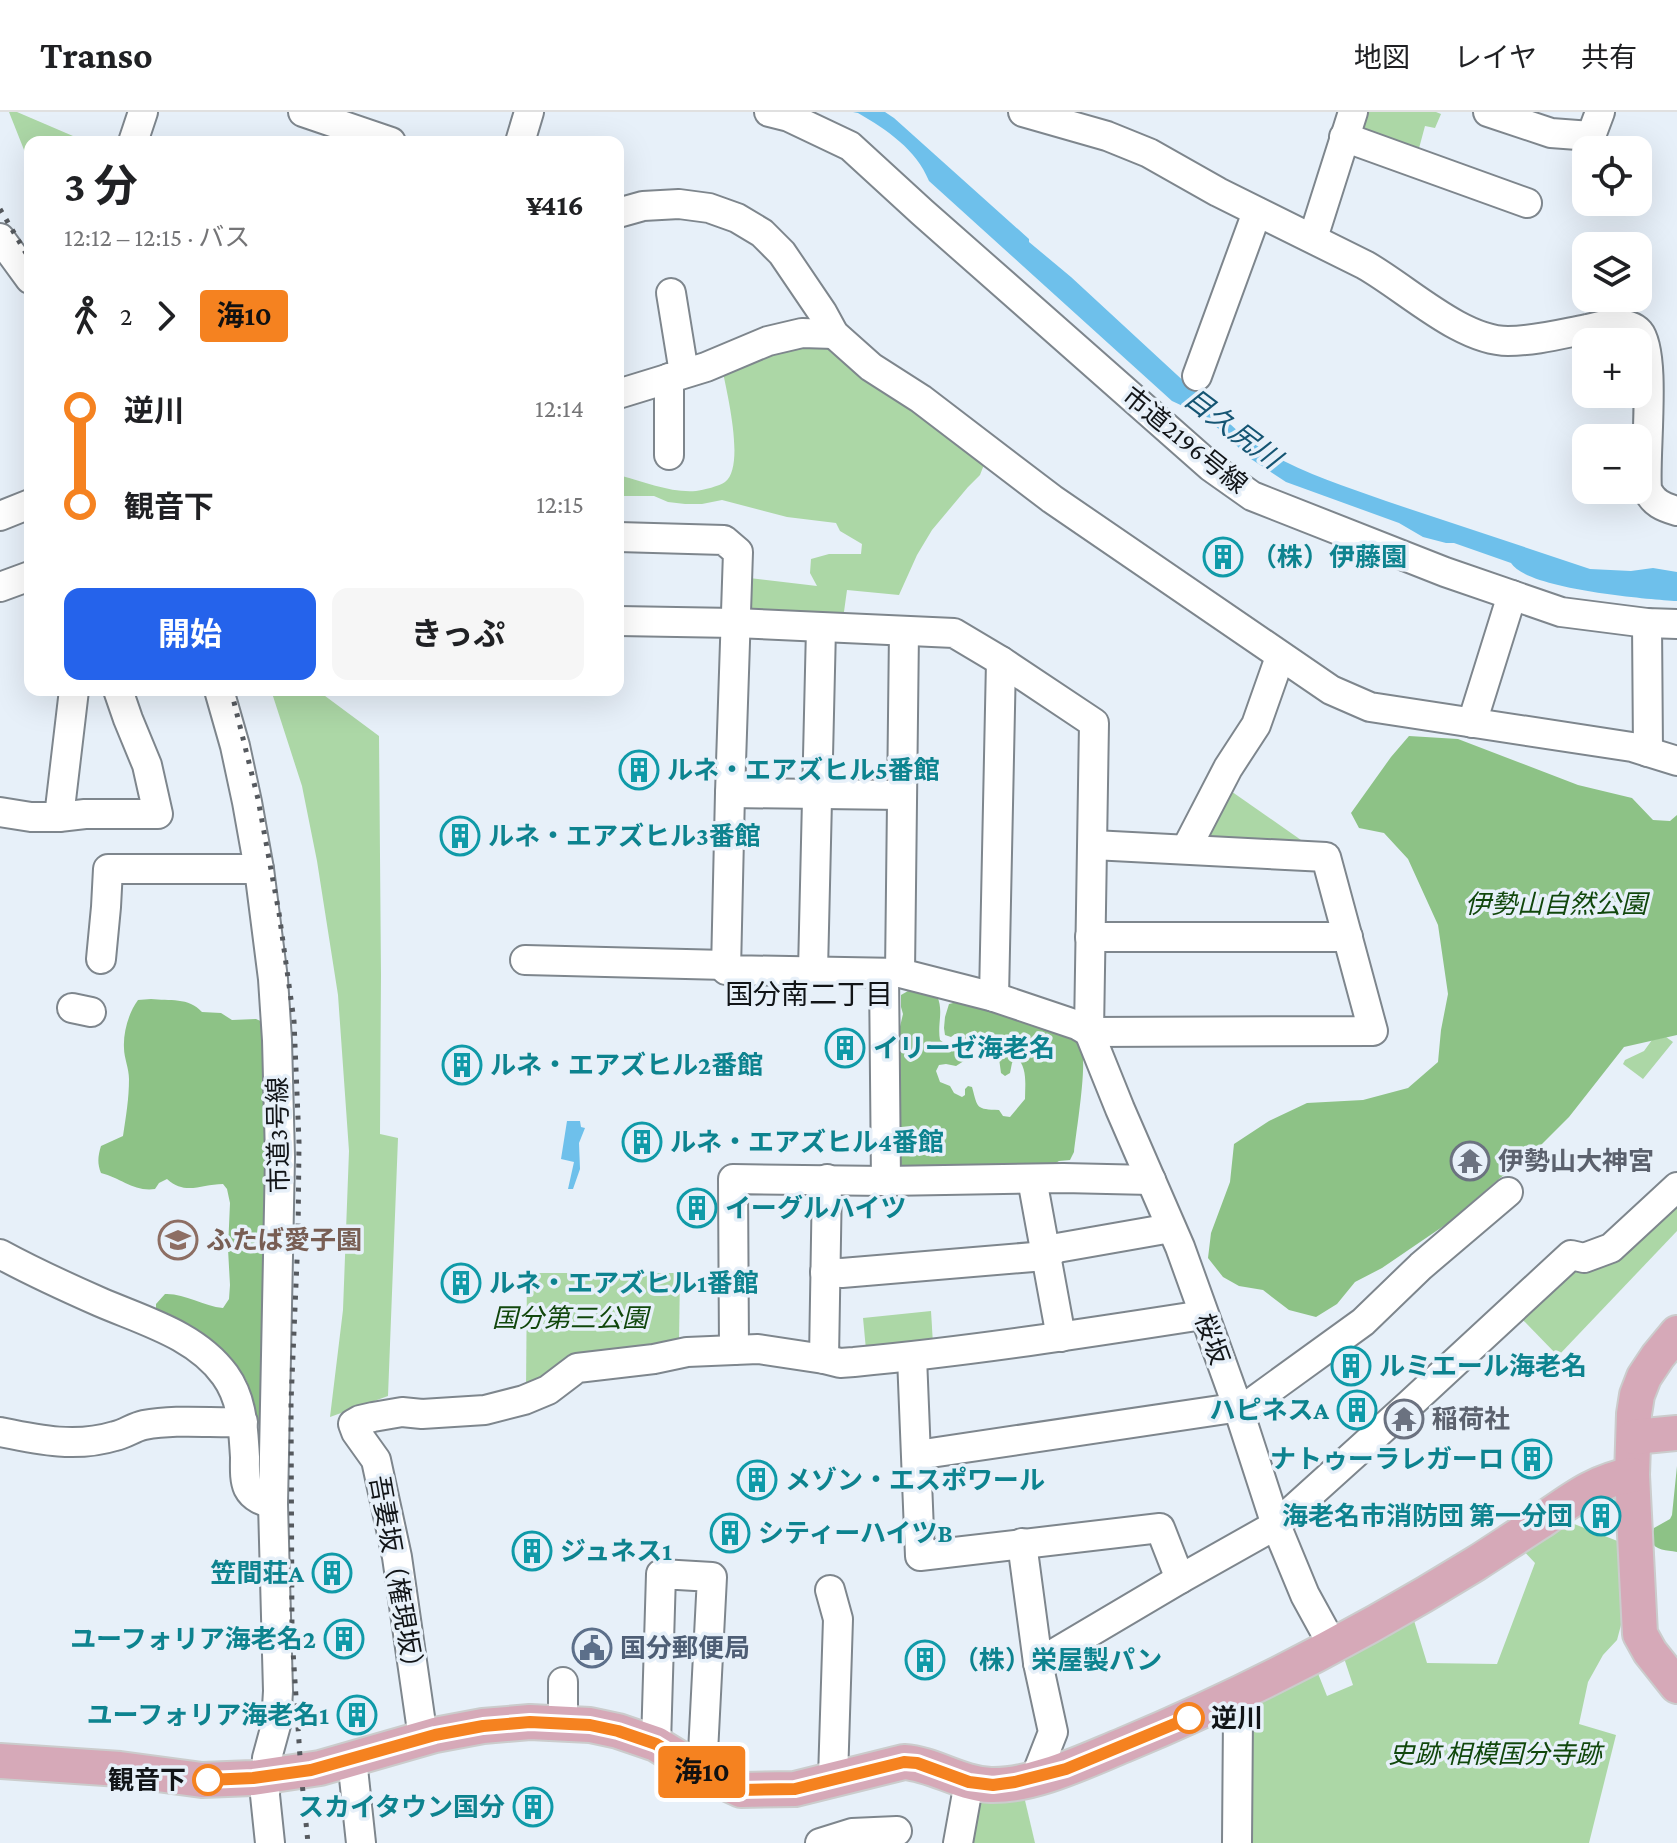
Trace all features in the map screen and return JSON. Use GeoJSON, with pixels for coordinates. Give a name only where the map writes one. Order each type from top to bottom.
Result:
{"type":"FeatureCollection","features":[{"type":"Feature","properties":{"kind":"main road"},"geometry":{"type":"LineString","coordinates":[[1677,1333],[1644,1377],[1637,1395],[1632,1475],[1640,1634],[1677,1686]]}},
{"type":"Feature","properties":{"kind":"main road"},"geometry":{"type":"LineString","coordinates":[[1634,1437],[1677,1433]]}},
{"type":"Feature","properties":{"kind":"main road"},"geometry":{"type":"LineString","coordinates":[[0,1761],[120,1769],[202,1780],[253,1778],[311,1770],[423,1738],[483,1726],[530,1722],[590,1725],[618,1731],[656,1744],[702,1772],[741,1790],[795,1789],[904,1762],[917,1763],[969,1782],[993,1785],[1035,1778],[1082,1763],[1235,1697],[1412,1603],[1587,1489],[1616,1477],[1632,1475]]}},
{"type":"Feature","properties":{"kind":"street"},"geometry":{"type":"LineString","coordinates":[[135,136],[143,112]]}},
{"type":"Feature","properties":{"kind":"street"},"geometry":{"type":"LineString","coordinates":[[303,112],[365,136]]}},
{"type":"Feature","properties":{"kind":"street"},"geometry":{"type":"LineString","coordinates":[[522,136],[529,112]]}},
{"type":"Feature","properties":{"kind":"street","name":"市道2196号線"},"geometry":{"type":"LineString","coordinates":[[769,112],[789,117],[850,146],[1211,467],[1252,496],[1445,572],[1561,612],[1677,624]]}},
{"type":"Feature","properties":{"kind":"street"},"geometry":{"type":"LineString","coordinates":[[1023,112],[1113,124],[1149,153],[1257,212],[1384,275],[1448,319],[1482,337],[1528,340],[1609,324],[1633,328],[1642,339],[1647,367],[1647,489],[1657,504],[1677,511]]}},
{"type":"Feature","properties":{"kind":"street"},"geometry":{"type":"LineString","coordinates":[[1488,112],[1551,133],[1591,136],[1600,112]]}},
{"type":"Feature","properties":{"kind":"street"},"geometry":{"type":"LineString","coordinates":[[1313,238],[1348,124],[1527,203]]}},
{"type":"Feature","properties":{"kind":"street"},"geometry":{"type":"LineString","coordinates":[[624,211],[643,206],[679,204],[709,208],[737,218],[762,233],[782,253],[834,334],[871,367],[921,399],[1052,499],[1331,690],[1370,707],[1632,747],[1677,761]]}},
{"type":"Feature","properties":{"kind":"street"},"geometry":{"type":"LineString","coordinates":[[1197,376],[1257,212]]}},
{"type":"Feature","properties":{"kind":"street"},"geometry":{"type":"LineString","coordinates":[[0,238],[24,271]]}},
{"type":"Feature","properties":{"kind":"street"},"geometry":{"type":"LineString","coordinates":[[669,455],[676,376],[671,293]]}},
{"type":"Feature","properties":{"kind":"street"},"geometry":{"type":"LineString","coordinates":[[624,392],[706,367],[768,341],[802,333],[834,334]]}},
{"type":"Feature","properties":{"kind":"street"},"geometry":{"type":"LineString","coordinates":[[0,516],[24,506]]}},
{"type":"Feature","properties":{"kind":"street"},"geometry":{"type":"LineString","coordinates":[[624,537],[724,540],[738,552],[726,970],[892,973],[994,997],[1077,1025],[1089,1032],[1373,1031],[1326,857],[1093,845]]}},
{"type":"Feature","properties":{"kind":"street"},"geometry":{"type":"LineString","coordinates":[[0,587],[24,578]]}},
{"type":"Feature","properties":{"kind":"street"},"geometry":{"type":"LineString","coordinates":[[1472,723],[1512,595]]}},
{"type":"Feature","properties":{"kind":"street"},"geometry":{"type":"LineString","coordinates":[[624,621],[954,633],[1094,723],[1089,1032]]}},
{"type":"Feature","properties":{"kind":"street"},"geometry":{"type":"LineString","coordinates":[[1647,623],[1648,752]]}},
{"type":"Feature","properties":{"kind":"street"},"geometry":{"type":"LineString","coordinates":[[813,971],[821,628]]}},
{"type":"Feature","properties":{"kind":"street"},"geometry":{"type":"LineString","coordinates":[[886,1181],[892,973],[902,795],[904,631]]}},
{"type":"Feature","properties":{"kind":"street"},"geometry":{"type":"LineString","coordinates":[[1186,849],[1228,768],[1256,725],[1280,657]]}},
{"type":"Feature","properties":{"kind":"street"},"geometry":{"type":"LineString","coordinates":[[994,997],[1001,661]]}},
{"type":"Feature","properties":{"kind":"street"},"geometry":{"type":"LineString","coordinates":[[59,817],[73,696]]}},
{"type":"Feature","properties":{"kind":"street"},"geometry":{"type":"LineString","coordinates":[[0,812],[31,817],[158,814],[147,765],[120,696]]}},
{"type":"Feature","properties":{"kind":"street","name":"市道3号線"},"geometry":{"type":"LineString","coordinates":[[221,696],[247,802],[275,996],[280,1157],[273,1504],[278,1691],[276,1725],[267,1758],[265,1795],[270,1843]]}},
{"type":"Feature","properties":{"kind":"street"},"geometry":{"type":"LineString","coordinates":[[730,793],[902,795]]}},
{"type":"Feature","properties":{"kind":"street"},"geometry":{"type":"LineString","coordinates":[[101,959],[108,869],[259,869]]}},
{"type":"Feature","properties":{"kind":"street"},"geometry":{"type":"LineString","coordinates":[[1090,937],[1348,937]]}},
{"type":"Feature","properties":{"kind":"street"},"geometry":{"type":"LineString","coordinates":[[525,960],[726,965]]}},
{"type":"Feature","properties":{"kind":"street","name":"桜坂"},"geometry":{"type":"LineString","coordinates":[[1089,1032],[1171,1228],[1238,1408],[1276,1525],[1305,1595],[1333,1646]]}},
{"type":"Feature","properties":{"kind":"street"},"geometry":{"type":"LineString","coordinates":[[1151,1180],[733,1179],[734,1350],[758,1349],[840,1363],[912,1357],[1203,1315]]}},
{"type":"Feature","properties":{"kind":"street"},"geometry":{"type":"LineString","coordinates":[[824,1359],[827,1179]]}},
{"type":"Feature","properties":{"kind":"street"},"geometry":{"type":"LineString","coordinates":[[1032,1179],[1061,1337]]}},
{"type":"Feature","properties":{"kind":"street"},"geometry":{"type":"LineString","coordinates":[[1038,1663],[1276,1525],[1571,1255],[1584,1258],[1611,1248],[1677,1187]]}},
{"type":"Feature","properties":{"kind":"street"},"geometry":{"type":"LineString","coordinates":[[917,1455],[1247,1406],[1363,1322],[1421,1266],[1508,1192]]}},
{"type":"Feature","properties":{"kind":"street"},"geometry":{"type":"LineString","coordinates":[[825,1272],[1045,1256],[1057,1248],[1171,1228]]}},
{"type":"Feature","properties":{"kind":"street"},"geometry":{"type":"LineString","coordinates":[[0,1254],[41,1277],[194,1344],[224,1373],[237,1393],[249,1489],[258,1499],[273,1504]]}},
{"type":"Feature","properties":{"kind":"street","name":"吾妻坂（権現坂）"},"geometry":{"type":"LineString","coordinates":[[423,1738],[397,1557],[376,1460],[353,1424],[402,1412],[422,1414],[485,1410],[548,1390],[577,1368],[687,1352],[734,1350]]}},
{"type":"Feature","properties":{"kind":"street"},"geometry":{"type":"LineString","coordinates":[[912,1357],[920,1556],[1160,1528],[1180,1579]]}},
{"type":"Feature","properties":{"kind":"street"},"geometry":{"type":"LineString","coordinates":[[0,1432],[51,1442],[84,1443],[116,1436],[142,1425],[243,1422]]}},
{"type":"Feature","properties":{"kind":"street"},"geometry":{"type":"LineString","coordinates":[[1022,1543],[1038,1663],[1053,1732],[1035,1778]]}},
{"type":"Feature","properties":{"kind":"street"},"geometry":{"type":"LineString","coordinates":[[656,1744],[661,1574],[712,1577],[702,1772]]}},
{"type":"Feature","properties":{"kind":"street"},"geometry":{"type":"LineString","coordinates":[[830,1590],[838,1619],[833,1778]]}},
{"type":"Feature","properties":{"kind":"street"},"geometry":{"type":"LineString","coordinates":[[563,1682],[563,1724]]}},
{"type":"Feature","properties":{"kind":"street"},"geometry":{"type":"LineString","coordinates":[[1235,1697],[1238,1716],[1237,1843]]}},
{"type":"Feature","properties":{"kind":"street"},"geometry":{"type":"LineString","coordinates":[[352,1759],[361,1843]]}},
{"type":"Feature","properties":{"kind":"street"},"geometry":{"type":"LineString","coordinates":[[958,1843],[969,1782]]}},
{"type":"Feature","properties":{"kind":"street"},"geometry":{"type":"LineString","coordinates":[[820,1843],[852,1833],[897,1831]]}},
{"type":"Feature","properties":{"kind":"green space"},"geometry":{"type":"Polygon","coordinates":[[[9,112],[17,112],[73,136],[24,136],[24,150],[9,112]]]}},
{"type":"Feature","properties":{"kind":"green space"},"geometry":{"type":"Polygon","coordinates":[[[1367,112],[1441,114],[1435,128],[1425,126],[1418,152],[1362,129],[1367,112]]]}},
{"type":"Feature","properties":{"kind":"green space"},"geometry":{"type":"Polygon","coordinates":[[[829,346],[985,462],[980,475],[932,530],[899,595],[847,590],[843,619],[739,618],[741,577],[817,586],[810,573],[811,559],[829,554],[861,554],[862,544],[840,531],[836,523],[787,517],[722,500],[685,504],[654,496],[624,496],[624,477],[677,490],[696,491],[725,482],[734,461],[734,445],[722,367],[760,349],[829,346]]]}},
{"type":"Feature","properties":{"kind":"green space"},"geometry":{"type":"Polygon","coordinates":[[[273,696],[325,696],[379,736],[380,1134],[398,1138],[388,1396],[330,1417],[343,1310],[349,1151],[338,995],[302,786],[273,696]]]}},
{"type":"Feature","properties":{"kind":"green space","name":"伊勢山自然公園"},"geometry":{"type":"Polygon","coordinates":[[[1409,736],[1458,739],[1578,785],[1632,798],[1653,820],[1670,821],[1677,815],[1677,1035],[1624,1047],[1569,1117],[1532,1154],[1448,1223],[1382,1268],[1355,1282],[1337,1304],[1316,1317],[1289,1310],[1263,1290],[1239,1286],[1223,1277],[1208,1258],[1211,1233],[1230,1182],[1234,1144],[1269,1121],[1307,1103],[1363,1100],[1408,1088],[1438,1062],[1448,994],[1438,925],[1408,859],[1384,833],[1359,828],[1351,813],[1409,736]]]}},
{"type":"Feature","properties":{"kind":"green space"},"geometry":{"type":"Polygon","coordinates":[[[1228,789],[1301,840],[1300,846],[1207,839],[1228,789]]]}},
{"type":"Feature","properties":{"kind":"green space"},"geometry":{"type":"Polygon","coordinates":[[[908,991],[937,996],[940,1040],[947,1045],[962,1043],[965,1039],[961,1034],[945,1035],[944,1028],[949,1004],[961,1001],[1066,1034],[1078,1043],[1083,1055],[1082,1082],[1074,1152],[1070,1160],[1059,1161],[1047,1168],[894,1172],[898,1035],[903,1014],[901,995],[908,991]],[[997,1044],[975,1045],[970,1057],[956,1066],[939,1065],[936,1071],[940,1082],[950,1086],[954,1093],[962,1097],[968,1086],[972,1087],[979,1106],[999,1110],[1003,1116],[1010,1117],[1025,1099],[1024,1071],[1016,1057],[1010,1073],[1005,1076],[1001,1073],[997,1044]]]}},
{"type":"Feature","properties":{"kind":"green space"},"geometry":{"type":"Polygon","coordinates":[[[138,1000],[185,1002],[202,1012],[221,1013],[232,1020],[256,1019],[265,1023],[268,1132],[262,1420],[257,1425],[244,1377],[156,1316],[156,1304],[165,1294],[223,1308],[229,1299],[230,1203],[227,1189],[223,1184],[181,1187],[167,1179],[155,1189],[134,1187],[101,1173],[100,1169],[101,1146],[123,1136],[129,1086],[124,1048],[127,1022],[138,1000]]]}},
{"type":"Feature","properties":{"kind":"green space"},"geometry":{"type":"Polygon","coordinates":[[[1666,1037],[1673,1042],[1643,1079],[1623,1064],[1644,1051],[1652,1040],[1666,1037]]]}},
{"type":"Feature","properties":{"kind":"green space"},"geometry":{"type":"Polygon","coordinates":[[[1677,1198],[1677,1231],[1558,1356],[1520,1317],[1559,1277],[1677,1198]]]}},
{"type":"Feature","properties":{"kind":"green space","name":"国分第三公園"},"geometry":{"type":"Polygon","coordinates":[[[527,1273],[680,1273],[679,1342],[526,1389],[527,1273]]]}},
{"type":"Feature","properties":{"kind":"green space"},"geometry":{"type":"Polygon","coordinates":[[[931,1311],[933,1344],[866,1350],[863,1318],[931,1311]]]}},
{"type":"Feature","properties":{"kind":"green space"},"geometry":{"type":"Polygon","coordinates":[[[1677,1466],[1677,1552],[1659,1548],[1651,1541],[1654,1528],[1672,1515],[1677,1466]]]}},
{"type":"Feature","properties":{"kind":"green space","name":"史跡 相模国分寺跡"},"geometry":{"type":"Polygon","coordinates":[[[1564,1520],[1620,1542],[1621,1625],[1617,1640],[1603,1655],[1588,1682],[1579,1724],[1616,1735],[1589,1843],[1246,1843],[1248,1709],[1253,1701],[1317,1671],[1327,1696],[1353,1685],[1343,1655],[1412,1614],[1427,1663],[1497,1664],[1535,1563],[1521,1548],[1564,1520]]]}},
{"type":"Feature","properties":{"kind":"green space"},"geometry":{"type":"Polygon","coordinates":[[[1023,1792],[1035,1843],[964,1843],[977,1794],[1023,1792]]]}},
{"type":"Feature","properties":{"kind":"water","name":"目久尻川"},"geometry":{"type":"Polygon","coordinates":[[[853,112],[885,112],[894,118],[1258,447],[1330,481],[1590,569],[1631,571],[1653,568],[1677,572],[1677,601],[1588,591],[1539,580],[1521,572],[1511,563],[1454,543],[1423,537],[1399,523],[1286,482],[1251,459],[1196,408],[1187,408],[1172,401],[929,181],[900,141],[869,119],[853,112]]]}},
{"type":"Feature","properties":{"kind":"water"},"geometry":{"type":"Polygon","coordinates":[[[567,1121],[580,1121],[581,1127],[585,1128],[579,1143],[580,1169],[573,1189],[568,1189],[574,1162],[561,1159],[567,1121]]]}},
{"type":"Feature","properties":{"kind":"railway"},"geometry":{"type":"LineString","coordinates":[[0,209],[24,250]]}},
{"type":"Feature","properties":{"kind":"railway"},"geometry":{"type":"LineString","coordinates":[[232,696],[258,799],[279,913],[294,1021],[299,1142],[291,1402],[292,1636],[308,1843]]}},
{"type":"Feature","properties":{"kind":"bus line","name":"海10"},"geometry":{"type":"LineString","coordinates":[[208,1780],[311,1770],[435,1735],[483,1726],[530,1722],[590,1725],[618,1731],[656,1744],[702,1772],[741,1790],[795,1789],[904,1762],[917,1763],[969,1782],[993,1785],[1053,1773],[1189,1718]]}},
{"type":"Feature","properties":{"kind":"place","name":"（株）伊藤園"},"geometry":{"type":"Point","coordinates":[1223,557]}},
{"type":"Feature","properties":{"kind":"place","name":"ルネ・エアズヒル5番館"},"geometry":{"type":"Point","coordinates":[639,770]}},
{"type":"Feature","properties":{"kind":"place","name":"ルネ・エアズヒル3番館"},"geometry":{"type":"Point","coordinates":[460,836]}},
{"type":"Feature","properties":{"kind":"place","name":"イリーゼ海老名"},"geometry":{"type":"Point","coordinates":[845,1048]}},
{"type":"Feature","properties":{"kind":"place","name":"ルネ・エアズヒル2番館"},"geometry":{"type":"Point","coordinates":[462,1065]}},
{"type":"Feature","properties":{"kind":"place","name":"ルネ・エアズヒル4番館"},"geometry":{"type":"Point","coordinates":[642,1142]}},
{"type":"Feature","properties":{"kind":"place","name":"伊勢山大神宮"},"geometry":{"type":"Point","coordinates":[1470,1161]}},
{"type":"Feature","properties":{"kind":"place","name":"イーグルハイツ"},"geometry":{"type":"Point","coordinates":[697,1208]}},
{"type":"Feature","properties":{"kind":"place","name":"ふたば愛子園"},"geometry":{"type":"Point","coordinates":[178,1240]}},
{"type":"Feature","properties":{"kind":"place","name":"ルネ・エアズヒル1番館"},"geometry":{"type":"Point","coordinates":[461,1283]}},
{"type":"Feature","properties":{"kind":"place","name":"ルミエール海老名"},"geometry":{"type":"Point","coordinates":[1351,1366]}},
{"type":"Feature","properties":{"kind":"place","name":"ハピネスA"},"geometry":{"type":"Point","coordinates":[1357,1410]}},
{"type":"Feature","properties":{"kind":"place","name":"稲荷社"},"geometry":{"type":"Point","coordinates":[1404,1419]}},
{"type":"Feature","properties":{"kind":"place","name":"ナトゥーラレガーロ"},"geometry":{"type":"Point","coordinates":[1532,1459]}},
{"type":"Feature","properties":{"kind":"place","name":"メゾン・エスポワール"},"geometry":{"type":"Point","coordinates":[757,1480]}},
{"type":"Feature","properties":{"kind":"place","name":"海老名市消防団 第一分団"},"geometry":{"type":"Point","coordinates":[1601,1516]}},
{"type":"Feature","properties":{"kind":"place","name":"シティーハイツB"},"geometry":{"type":"Point","coordinates":[730,1533]}},
{"type":"Feature","properties":{"kind":"place","name":"ジュネス1"},"geometry":{"type":"Point","coordinates":[532,1551]}},
{"type":"Feature","properties":{"kind":"place","name":"笠間荘A"},"geometry":{"type":"Point","coordinates":[332,1573]}},
{"type":"Feature","properties":{"kind":"place","name":"ユーフォリア海老名2"},"geometry":{"type":"Point","coordinates":[344,1639]}},
{"type":"Feature","properties":{"kind":"place","name":"国分郵便局"},"geometry":{"type":"Point","coordinates":[592,1648]}},
{"type":"Feature","properties":{"kind":"place","name":"（株）栄屋製パン"},"geometry":{"type":"Point","coordinates":[925,1660]}},
{"type":"Feature","properties":{"kind":"place","name":"ユーフォリア海老名1"},"geometry":{"type":"Point","coordinates":[357,1715]}},
{"type":"Feature","properties":{"kind":"place","name":"逆川"},"geometry":{"type":"Point","coordinates":[1189,1718]}},
{"type":"Feature","properties":{"kind":"place","name":"観音下"},"geometry":{"type":"Point","coordinates":[208,1780]}},
{"type":"Feature","properties":{"kind":"place","name":"スカイタウン国分"},"geometry":{"type":"Point","coordinates":[533,1807]}},
{"type":"Feature","properties":{"kind":"district","name":"国分南二丁目"},"geometry":{"type":"Point","coordinates":[809,994]}}]}
